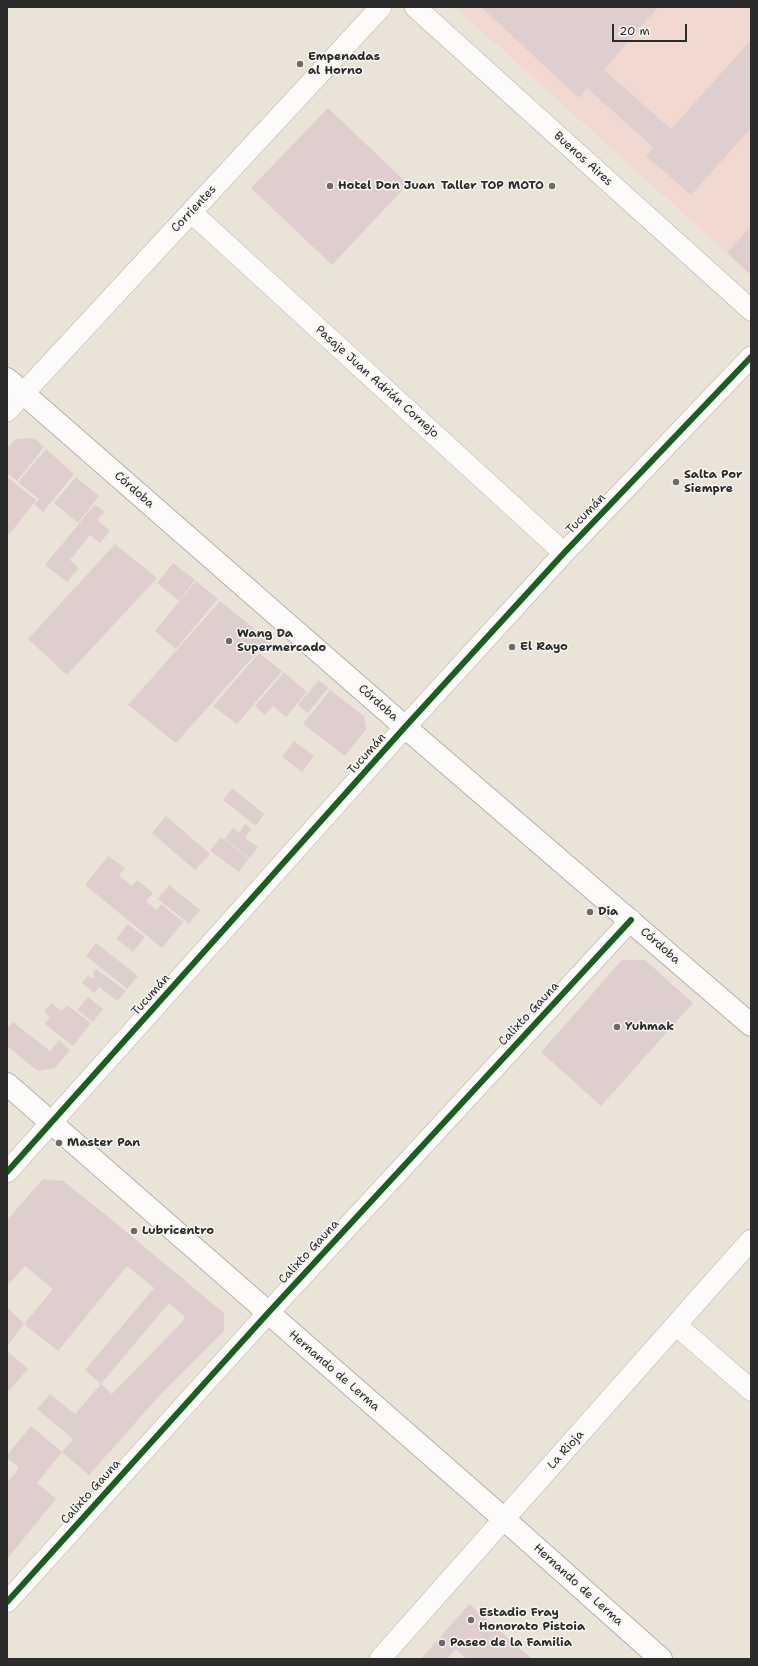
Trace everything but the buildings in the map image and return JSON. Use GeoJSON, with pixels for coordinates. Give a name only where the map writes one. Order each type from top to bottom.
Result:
{"type":"FeatureCollection","features":[{"type":"Feature","properties":{"kind":"main road","name":"Córdoba"},"geometry":{"type":"LineString","coordinates":[[7,379],[405,727],[631,920],[751,1025]]}},
{"type":"Feature","properties":{"kind":"main road","name":"Hernando de Lerma"},"geometry":{"type":"LineString","coordinates":[[7,1084],[504,1519],[661,1659]]}},
{"type":"Feature","properties":{"kind":"street","name":"Corrientes"},"geometry":{"type":"LineString","coordinates":[[7,411],[381,7]]}},
{"type":"Feature","properties":{"kind":"street","name":"Buenos Aires"},"geometry":{"type":"LineString","coordinates":[[415,7],[751,310]]}},
{"type":"Feature","properties":{"kind":"street","name":"Pasaje Juan Adrián Cornejo"},"geometry":{"type":"LineString","coordinates":[[191,212],[564,553]]}},
{"type":"Feature","properties":{"kind":"street","name":"Tucumán"},"geometry":{"type":"LineString","coordinates":[[7,1172],[405,727],[564,553],[751,357]]}},
{"type":"Feature","properties":{"kind":"street","name":"Calixto Gauna"},"geometry":{"type":"LineString","coordinates":[[7,1602],[268,1313],[631,920]]}},
{"type":"Feature","properties":{"kind":"street","name":"La Rioja"},"geometry":{"type":"LineString","coordinates":[[380,1659],[751,1240]]}},
{"type":"Feature","properties":{"kind":"street"},"geometry":{"type":"LineString","coordinates":[[676,1325],[751,1390]]}},
{"type":"Feature","properties":{"kind":"shaded area"},"geometry":{"type":"Polygon","coordinates":[[[455,7],[751,7],[751,275],[727,253],[455,7]]]}},
{"type":"Feature","properties":{"kind":"cycle path"},"geometry":{"type":"LineString","coordinates":[[7,1172],[405,727],[564,553],[751,357]]}},
{"type":"Feature","properties":{"kind":"cycle path"},"geometry":{"type":"LineString","coordinates":[[7,1602],[268,1313],[631,920]]}},
{"type":"Feature","properties":{"kind":"place","name":"Empenadas al Horno"},"geometry":{"type":"Point","coordinates":[300,64]}},
{"type":"Feature","properties":{"kind":"place","name":"Hotel Don Juan"},"geometry":{"type":"Point","coordinates":[330,186]}},
{"type":"Feature","properties":{"kind":"place","name":"Taller TOP MOTO"},"geometry":{"type":"Point","coordinates":[552,186]}},
{"type":"Feature","properties":{"kind":"place","name":"Salta Por Siempre"},"geometry":{"type":"Point","coordinates":[676,482]}},
{"type":"Feature","properties":{"kind":"place","name":"Wang Da Supermercado"},"geometry":{"type":"Point","coordinates":[229,641]}},
{"type":"Feature","properties":{"kind":"place","name":"El Rayo"},"geometry":{"type":"Point","coordinates":[512,647]}},
{"type":"Feature","properties":{"kind":"place","name":"Dia"},"geometry":{"type":"Point","coordinates":[590,912]}},
{"type":"Feature","properties":{"kind":"place","name":"Yuhmak"},"geometry":{"type":"Point","coordinates":[617,1027]}},
{"type":"Feature","properties":{"kind":"place","name":"Master Pan"},"geometry":{"type":"Point","coordinates":[59,1143]}},
{"type":"Feature","properties":{"kind":"place","name":"Lubricentro"},"geometry":{"type":"Point","coordinates":[134,1231]}},
{"type":"Feature","properties":{"kind":"place","name":"Estadio Fray Honorato Pistoia"},"geometry":{"type":"Point","coordinates":[471,1620]}},
{"type":"Feature","properties":{"kind":"place","name":"Paseo de la Familia"},"geometry":{"type":"Point","coordinates":[442,1643]}}]}
